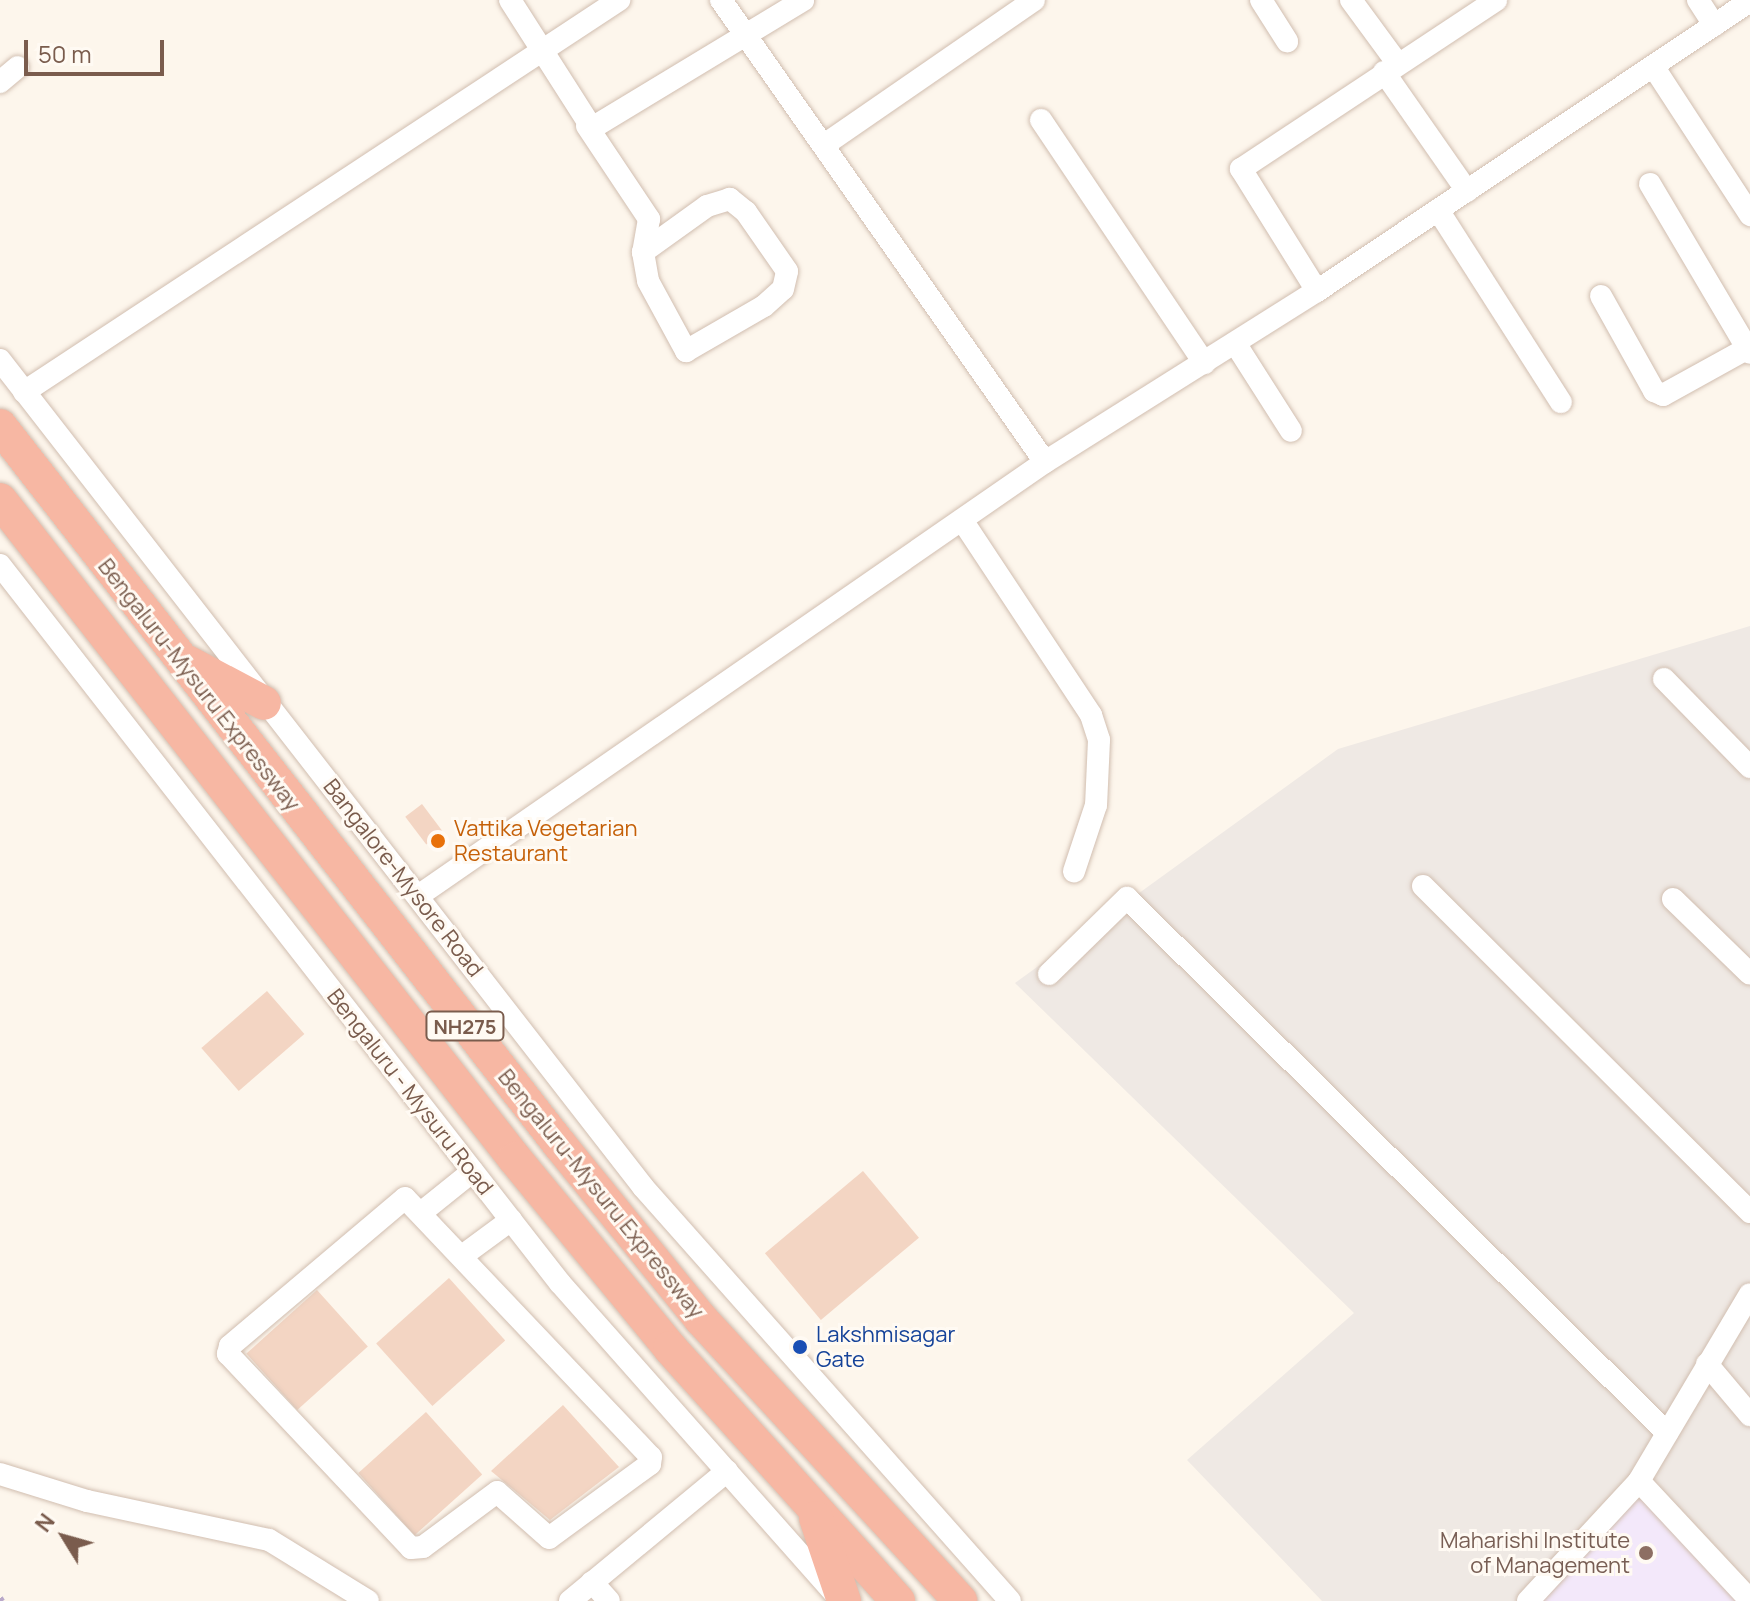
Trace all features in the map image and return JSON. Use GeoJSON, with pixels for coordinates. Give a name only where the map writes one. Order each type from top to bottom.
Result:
{"type":"FeatureCollection","features":[{"type":"Feature","properties":{"kind":"highway","name":"Bengaluru-Mysuru Expressway"},"geometry":{"type":"LineString","coordinates":[[0,426],[176,656],[701,1319],[960,1601]]}},
{"type":"Feature","properties":{"kind":"highway","name":"Bengaluru-Mysuru Expressway"},"geometry":{"type":"LineString","coordinates":[[0,500],[515,1159],[670,1348],[898,1601]]}},
{"type":"Feature","properties":{"kind":"highway"},"geometry":{"type":"LineString","coordinates":[[176,656],[264,703]]}},
{"type":"Feature","properties":{"kind":"highway"},"geometry":{"type":"LineString","coordinates":[[811,1505],[842,1601]]}},
{"type":"Feature","properties":{"kind":"street"},"geometry":{"type":"LineString","coordinates":[[510,0],[543,47],[587,126],[649,219],[643,252],[648,281],[686,351],[764,306],[783,289],[787,271],[746,212],[730,199],[707,206],[643,252]]}},
{"type":"Feature","properties":{"kind":"street"},"geometry":{"type":"LineString","coordinates":[[24,392],[543,47],[619,0]]}},
{"type":"Feature","properties":{"kind":"street"},"geometry":{"type":"LineString","coordinates":[[721,0],[1045,462]]}},
{"type":"Feature","properties":{"kind":"street"},"geometry":{"type":"LineString","coordinates":[[587,126],[599,128],[803,0]]}},
{"type":"Feature","properties":{"kind":"street"},"geometry":{"type":"LineString","coordinates":[[824,145],[1034,0]]}},
{"type":"Feature","properties":{"kind":"street"},"geometry":{"type":"LineString","coordinates":[[1261,0],[1287,41]]}},
{"type":"Feature","properties":{"kind":"street"},"geometry":{"type":"LineString","coordinates":[[1351,0],[1467,191]]}},
{"type":"Feature","properties":{"kind":"street"},"geometry":{"type":"LineString","coordinates":[[1317,291],[1241,169],[1496,0]]}},
{"type":"Feature","properties":{"kind":"street"},"geometry":{"type":"LineString","coordinates":[[1698,0],[1714,25]]}},
{"type":"Feature","properties":{"kind":"street"},"geometry":{"type":"LineString","coordinates":[[418,896],[1045,462],[1317,291],[1750,1]]}},
{"type":"Feature","properties":{"kind":"street"},"geometry":{"type":"LineString","coordinates":[[1653,66],[1750,215]]}},
{"type":"Feature","properties":{"kind":"street"},"geometry":{"type":"LineString","coordinates":[[0,82],[18,67]]}},
{"type":"Feature","properties":{"kind":"street"},"geometry":{"type":"LineString","coordinates":[[1041,120],[1204,363]]}},
{"type":"Feature","properties":{"kind":"street"},"geometry":{"type":"LineString","coordinates":[[1601,296],[1654,391],[1663,395],[1749,349],[1650,184]]}},
{"type":"Feature","properties":{"kind":"street"},"geometry":{"type":"LineString","coordinates":[[1438,210],[1561,402]]}},
{"type":"Feature","properties":{"kind":"street"},"geometry":{"type":"LineString","coordinates":[[1235,343],[1291,431]]}},
{"type":"Feature","properties":{"kind":"street","name":"Bangalore-Mysore Road"},"geometry":{"type":"LineString","coordinates":[[0,360],[643,1187],[1010,1601]]}},
{"type":"Feature","properties":{"kind":"street"},"geometry":{"type":"LineString","coordinates":[[962,520],[1073,685],[1095,727],[1096,805],[1074,871]]}},
{"type":"Feature","properties":{"kind":"street","name":"Bengaluru - Mysuru Road"},"geometry":{"type":"LineString","coordinates":[[0,565],[511,1220],[842,1601]]}},
{"type":"Feature","properties":{"kind":"street"},"geometry":{"type":"LineString","coordinates":[[1664,679],[1750,767]]}},
{"type":"Feature","properties":{"kind":"street"},"geometry":{"type":"LineString","coordinates":[[1423,886],[1750,1212]]}},
{"type":"Feature","properties":{"kind":"street"},"geometry":{"type":"LineString","coordinates":[[1049,974],[1127,898],[1667,1433]]}},
{"type":"Feature","properties":{"kind":"street"},"geometry":{"type":"LineString","coordinates":[[1673,899],[1750,974]]}},
{"type":"Feature","properties":{"kind":"street"},"geometry":{"type":"LineString","coordinates":[[422,1212],[473,1171]]}},
{"type":"Feature","properties":{"kind":"street"},"geometry":{"type":"LineString","coordinates":[[400,1199],[422,1212],[644,1448],[650,1464],[549,1538],[542,1539],[497,1492],[423,1547],[411,1548],[228,1354],[230,1346],[400,1199]]}},
{"type":"Feature","properties":{"kind":"street"},"geometry":{"type":"LineString","coordinates":[[462,1256],[511,1220]]}},
{"type":"Feature","properties":{"kind":"street"},"geometry":{"type":"LineString","coordinates":[[1528,1601],[1639,1481],[1750,1294]]}},
{"type":"Feature","properties":{"kind":"street"},"geometry":{"type":"LineString","coordinates":[[1707,1364],[1750,1415]]}},
{"type":"Feature","properties":{"kind":"street"},"geometry":{"type":"LineString","coordinates":[[570,1601],[727,1471]]}},
{"type":"Feature","properties":{"kind":"street"},"geometry":{"type":"LineString","coordinates":[[0,1474],[87,1501],[269,1540],[368,1601]]}},
{"type":"Feature","properties":{"kind":"street"},"geometry":{"type":"LineString","coordinates":[[1639,1481],[1743,1598]]}},
{"type":"Feature","properties":{"kind":"street"},"geometry":{"type":"LineString","coordinates":[[592,1582],[609,1601]]}},
{"type":"Feature","properties":{"kind":"shaded area"},"geometry":{"type":"Polygon","coordinates":[[[1750,626],[1750,1601],[1322,1601],[1187,1460],[1354,1313],[1015,983],[1338,749],[1750,626]]]}},
{"type":"Feature","properties":{"kind":"shaded area","name":"Maharishi Institute of Management"},"geometry":{"type":"Polygon","coordinates":[[[1636,1499],[1672,1506],[1749,1601],[1535,1601],[1636,1499]]]}},
{"type":"Feature","properties":{"kind":"building"},"geometry":{"type":"Polygon","coordinates":[[[422,804],[443,832],[426,845],[405,817],[422,804]]]}},
{"type":"Feature","properties":{"kind":"building"},"geometry":{"type":"Polygon","coordinates":[[[267,991],[304,1034],[239,1091],[201,1048],[267,991]]]}},
{"type":"Feature","properties":{"kind":"building"},"geometry":{"type":"Polygon","coordinates":[[[863,1171],[919,1238],[821,1320],[765,1253],[863,1171]]]}},
{"type":"Feature","properties":{"kind":"building"},"geometry":{"type":"Polygon","coordinates":[[[449,1278],[505,1340],[432,1406],[376,1344],[449,1278]]]}},
{"type":"Feature","properties":{"kind":"building"},"geometry":{"type":"Polygon","coordinates":[[[317,1290],[368,1346],[297,1410],[246,1354],[317,1290]]]}},
{"type":"Feature","properties":{"kind":"building"},"geometry":{"type":"Polygon","coordinates":[[[563,1405],[619,1467],[550,1520],[491,1471],[563,1405]]]}},
{"type":"Feature","properties":{"kind":"building"},"geometry":{"type":"Polygon","coordinates":[[[426,1412],[482,1474],[415,1535],[358,1473],[426,1412]]]}},
{"type":"Feature","properties":{"kind":"place","name":"Vattika Vegetarian Restaurant"},"geometry":{"type":"Point","coordinates":[438,841]}},
{"type":"Feature","properties":{"kind":"place","name":"Lakshmisagar Gate"},"geometry":{"type":"Point","coordinates":[800,1347]}},
{"type":"Feature","properties":{"kind":"place","name":"Maharishi Institute of Management"},"geometry":{"type":"Point","coordinates":[1646,1553]}}]}
